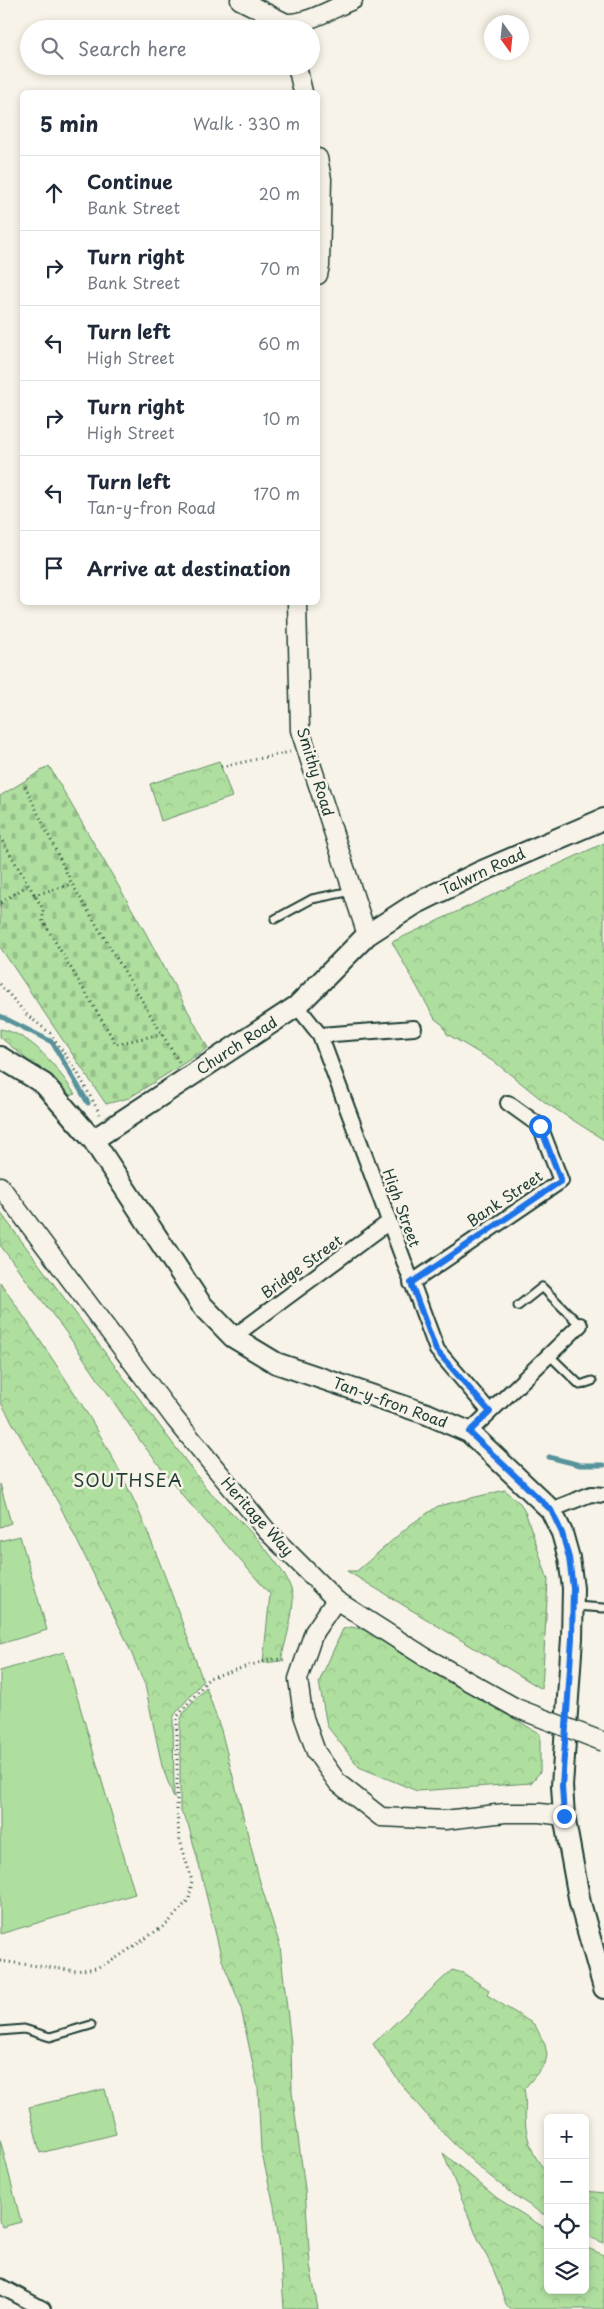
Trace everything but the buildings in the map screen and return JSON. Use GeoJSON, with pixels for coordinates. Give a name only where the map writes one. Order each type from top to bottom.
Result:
{"type":"FeatureCollection","features":[{"type":"Feature","properties":{"kind":"main road","name":"Talwrn Road"},"geometry":{"type":"LineString","coordinates":[[367,935],[415,904],[480,872],[604,819]]}},
{"type":"Feature","properties":{"kind":"main road","name":"Church Road"},"geometry":{"type":"LineString","coordinates":[[101,1135],[297,1006],[367,935]]}},
{"type":"Feature","properties":{"kind":"main road","name":"Tan-y-fron Road"},"geometry":{"type":"LineString","coordinates":[[0,1057],[44,1084],[101,1135],[201,1304],[233,1337],[276,1363],[427,1414],[469,1432],[551,1510],[562,1533],[569,1558],[573,1606],[562,1786],[564,1816],[580,1903],[604,1988]]}},
{"type":"Feature","properties":{"kind":"street"},"geometry":{"type":"LineString","coordinates":[[240,0],[280,20]]}},
{"type":"Feature","properties":{"kind":"street"},"geometry":{"type":"LineString","coordinates":[[307,20],[354,0]]}},
{"type":"Feature","properties":{"kind":"street"},"geometry":{"type":"LineString","coordinates":[[299,75],[303,90]]}},
{"type":"Feature","properties":{"kind":"street"},"geometry":{"type":"LineString","coordinates":[[320,169],[322,180],[320,266]]}},
{"type":"Feature","properties":{"kind":"street","name":"Smithy Road"},"geometry":{"type":"LineString","coordinates":[[297,605],[300,730],[367,935]]}},
{"type":"Feature","properties":{"kind":"street","name":"High Street"},"geometry":{"type":"LineString","coordinates":[[297,1006],[320,1035],[436,1350],[490,1412]]}},
{"type":"Feature","properties":{"kind":"street"},"geometry":{"type":"LineString","coordinates":[[320,1035],[414,1028]]}},
{"type":"Feature","properties":{"kind":"street","name":"Bank Street"},"geometry":{"type":"LineString","coordinates":[[411,1283],[561,1181],[540,1126],[508,1103]]}},
{"type":"Feature","properties":{"kind":"street","name":"Heritage Way"},"geometry":{"type":"LineString","coordinates":[[0,1186],[220,1475],[267,1531],[336,1600],[424,1657],[516,1708],[604,1742]]}},
{"type":"Feature","properties":{"kind":"street","name":"Bridge Street"},"geometry":{"type":"LineString","coordinates":[[233,1337],[389,1222]]}},
{"type":"Feature","properties":{"kind":"street"},"geometry":{"type":"LineString","coordinates":[[469,1432],[580,1325]]}},
{"type":"Feature","properties":{"kind":"street"},"geometry":{"type":"LineString","coordinates":[[551,1510],[592,1494],[604,1495]]}},
{"type":"Feature","properties":{"kind":"street"},"geometry":{"type":"LineString","coordinates":[[336,1600],[314,1632],[298,1679],[303,1715],[316,1752],[338,1783],[381,1817],[445,1820],[505,1814],[540,1813],[564,1816]]}},
{"type":"Feature","properties":{"kind":"street"},"geometry":{"type":"LineString","coordinates":[[0,2286],[43,2309]]}},
{"type":"Feature","properties":{"kind":"lane"},"geometry":{"type":"LineString","coordinates":[[275,919],[312,899],[352,891]]}},
{"type":"Feature","properties":{"kind":"lane"},"geometry":{"type":"LineString","coordinates":[[518,1306],[542,1287],[580,1325]]}},
{"type":"Feature","properties":{"kind":"lane"},"geometry":{"type":"LineString","coordinates":[[550,1356],[580,1385],[592,1381]]}},
{"type":"Feature","properties":{"kind":"lane"},"geometry":{"type":"LineString","coordinates":[[573,1606],[604,1608]]}},
{"type":"Feature","properties":{"kind":"lane"},"geometry":{"type":"LineString","coordinates":[[0,2031],[24,2029],[50,2037],[91,2025]]}},
{"type":"Feature","properties":{"kind":"path"},"geometry":{"type":"LineString","coordinates":[[221,767],[306,748]]}},
{"type":"Feature","properties":{"kind":"path"},"geometry":{"type":"LineString","coordinates":[[25,786],[72,884],[184,1071]]}},
{"type":"Feature","properties":{"kind":"path"},"geometry":{"type":"LineString","coordinates":[[0,837],[42,909],[43,921],[116,1044],[162,1034]]}},
{"type":"Feature","properties":{"kind":"path"},"geometry":{"type":"LineString","coordinates":[[34,895],[72,884]]}},
{"type":"Feature","properties":{"kind":"path"},"geometry":{"type":"LineString","coordinates":[[0,907],[3,905],[0,901],[27,886]]}},
{"type":"Feature","properties":{"kind":"path"},"geometry":{"type":"LineString","coordinates":[[0,984],[27,1015],[50,1032],[77,1072],[101,1135]]}},
{"type":"Feature","properties":{"kind":"path"},"geometry":{"type":"LineString","coordinates":[[0,1961],[76,1971],[96,1968],[115,1960],[168,1923],[189,1899],[192,1881],[179,1837],[177,1811],[177,1717],[209,1678],[272,1659],[303,1661]]}},
{"type":"Feature","properties":{"kind":"green space"},"geometry":{"type":"Polygon","coordinates":[[[219,761],[232,797],[161,821],[150,784],[219,761]]]}},
{"type":"Feature","properties":{"kind":"green space"},"geometry":{"type":"Polygon","coordinates":[[[49,766],[144,930],[208,1048],[129,1098],[106,1104],[0,947],[0,796],[49,766]]]}},
{"type":"Feature","properties":{"kind":"green space"},"geometry":{"type":"Polygon","coordinates":[[[604,843],[604,1140],[546,1103],[496,1063],[447,1034],[443,1025],[435,1019],[392,942],[604,843]]]}},
{"type":"Feature","properties":{"kind":"green space"},"geometry":{"type":"Polygon","coordinates":[[[0,1029],[12,1032],[33,1045],[52,1063],[75,1094],[71,1096],[0,1037],[0,1029]]]}},
{"type":"Feature","properties":{"kind":"green space"},"geometry":{"type":"Polygon","coordinates":[[[0,1212],[206,1488],[259,1541],[283,1573],[291,1588],[293,1601],[290,1624],[281,1661],[263,1663],[270,1594],[184,1497],[141,1442],[65,1331],[0,1245],[0,1212]]]}},
{"type":"Feature","properties":{"kind":"green space"},"geometry":{"type":"Polygon","coordinates":[[[0,1282],[73,1390],[122,1475],[154,1548],[203,1681],[175,1714],[173,1719],[174,1798],[162,1766],[145,1685],[125,1638],[59,1504],[0,1401],[0,1282]]]}},
{"type":"Feature","properties":{"kind":"green space"},"geometry":{"type":"Polygon","coordinates":[[[0,1484],[11,1523],[0,1527],[0,1484]]]}},
{"type":"Feature","properties":{"kind":"green space"},"geometry":{"type":"Polygon","coordinates":[[[505,1490],[520,1503],[526,1514],[548,1580],[542,1689],[347,1571],[357,1571],[410,1525],[438,1506],[505,1490]]]}},
{"type":"Feature","properties":{"kind":"green space"},"geometry":{"type":"Polygon","coordinates":[[[20,1536],[47,1630],[0,1644],[0,1541],[20,1536]]]}},
{"type":"Feature","properties":{"kind":"green space"},"geometry":{"type":"Polygon","coordinates":[[[351,1627],[366,1630],[403,1655],[404,1653],[540,1734],[540,1772],[531,1783],[417,1791],[359,1767],[327,1726],[319,1682],[343,1629],[351,1627]]]}},
{"type":"Feature","properties":{"kind":"green space"},"geometry":{"type":"Polygon","coordinates":[[[64,1652],[135,1894],[0,1934],[0,1671],[64,1652]]]}},
{"type":"Feature","properties":{"kind":"green space"},"geometry":{"type":"Polygon","coordinates":[[[206,1687],[221,1730],[260,1882],[280,1946],[291,2044],[292,2092],[305,2189],[310,2265],[318,2309],[284,2309],[280,2247],[274,2206],[261,2150],[258,2088],[240,2004],[222,1960],[188,1824],[180,1809],[180,1722],[183,1714],[206,1687]]]}},
{"type":"Feature","properties":{"kind":"green space"},"geometry":{"type":"Polygon","coordinates":[[[452,1970],[463,1973],[489,1990],[487,1995],[535,2025],[545,2045],[547,2055],[545,2064],[524,2089],[525,2123],[533,2152],[544,2168],[544,2214],[497,2182],[450,2140],[409,2094],[373,2044],[452,1970]]]}},
{"type":"Feature","properties":{"kind":"green space"},"geometry":{"type":"Polygon","coordinates":[[[105,2089],[116,2134],[40,2153],[29,2107],[105,2089]]]}},
{"type":"Feature","properties":{"kind":"green space"},"geometry":{"type":"Polygon","coordinates":[[[0,2139],[21,2222],[2,2227],[0,2220],[0,2139]]]}},
{"type":"Feature","properties":{"kind":"green space"},"geometry":{"type":"Polygon","coordinates":[[[443,2153],[497,2198],[544,2227],[544,2294],[589,2294],[589,2249],[604,2255],[604,2309],[510,2309],[506,2304],[494,2271],[475,2232],[443,2153]]]}},
{"type":"Feature","properties":{"kind":"green space"},"geometry":{"type":"Polygon","coordinates":[[[589,2191],[604,2193],[604,2243],[589,2237],[589,2191]]]}},
{"type":"Feature","properties":{"kind":"waterway"},"geometry":{"type":"LineString","coordinates":[[0,1016],[52,1042],[88,1103]]}},
{"type":"Feature","properties":{"kind":"waterway"},"geometry":{"type":"LineString","coordinates":[[549,1457],[580,1465],[604,1465]]}},
{"type":"Feature","properties":{"kind":"district","name":"SOUTHSEA"},"geometry":{"type":"Point","coordinates":[128,1481]}},
{"type":"Feature","properties":{"kind":"route"},"geometry":{"type":"LineString","coordinates":[[540,1126],[561,1181],[411,1283],[436,1350],[490,1412],[469,1432],[551,1510],[562,1533],[569,1558],[573,1588],[572,1638],[562,1786],[564,1816]]}}]}
